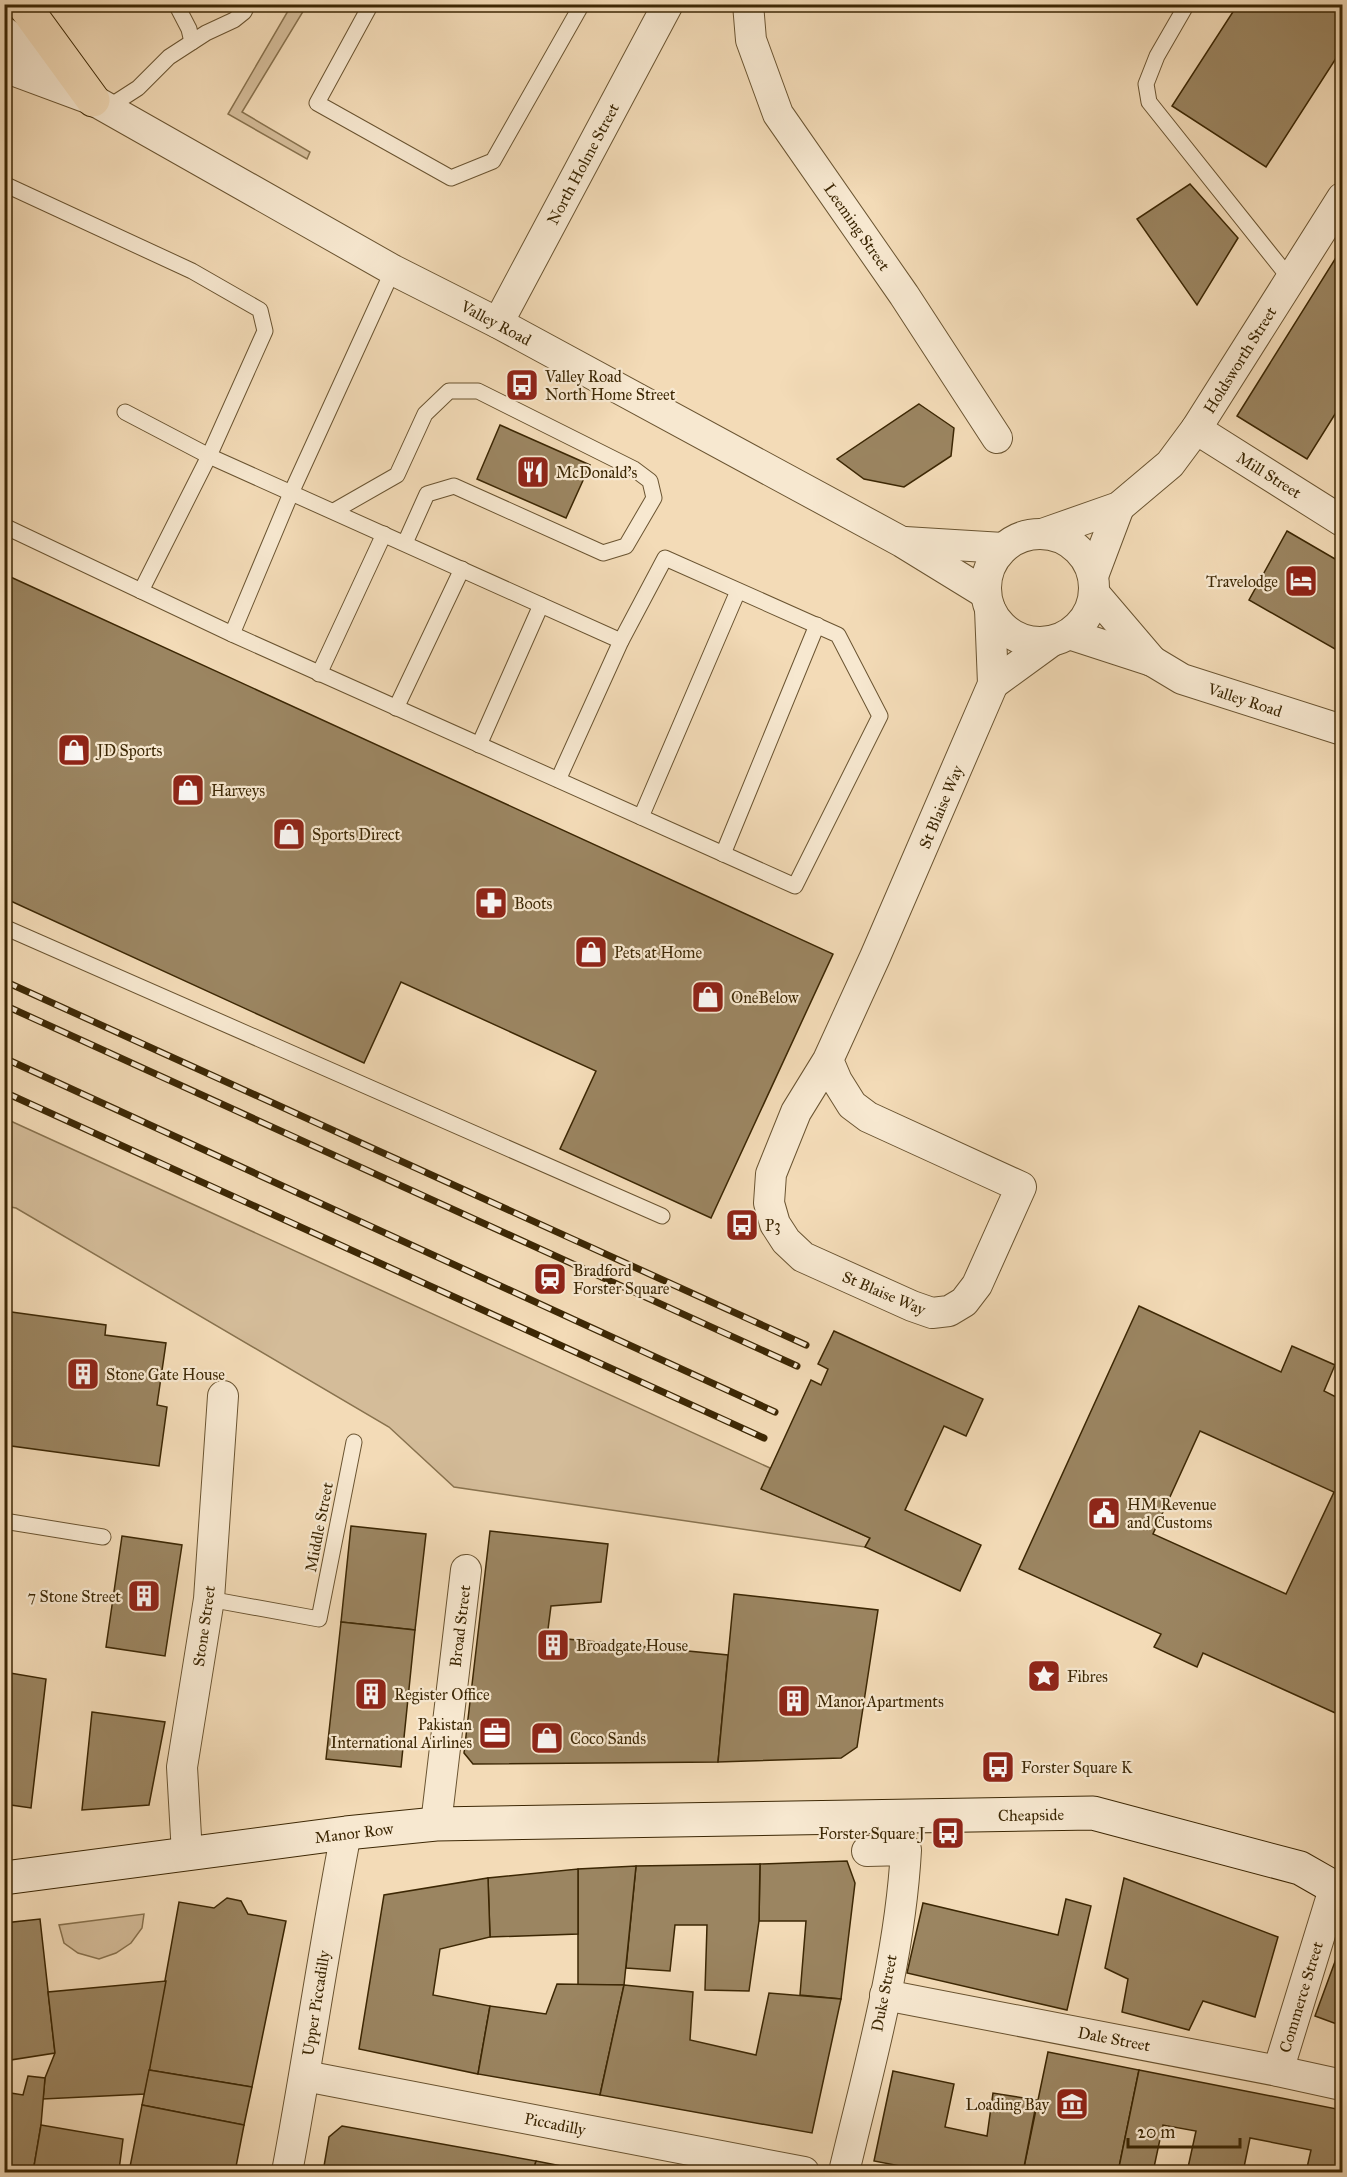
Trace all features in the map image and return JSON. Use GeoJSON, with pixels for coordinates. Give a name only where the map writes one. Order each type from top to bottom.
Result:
{"type":"FeatureCollection","features":[{"type":"Feature","properties":{"kind":"main road"},"geometry":{"type":"LineString","coordinates":[[23,4],[100,104]]}},
{"type":"Feature","properties":{"kind":"street","name":"North Holme Street"},"geometry":{"type":"LineString","coordinates":[[498,323],[668,4]]}},
{"type":"Feature","properties":{"kind":"street","name":"Leeming Street"},"geometry":{"type":"LineString","coordinates":[[748,4],[751,40],[777,114],[903,295],[997,438]]}},
{"type":"Feature","properties":{"kind":"street","name":"Valley Road"},"geometry":{"type":"LineString","coordinates":[[4,32],[100,104],[393,270],[498,323],[902,542],[987,601]]}},
{"type":"Feature","properties":{"kind":"street","name":"Valley Road"},"geometry":{"type":"LineString","coordinates":[[4,67],[100,104]]}},
{"type":"Feature","properties":{"kind":"street","name":"Holdsworth Street"},"geometry":{"type":"LineString","coordinates":[[1045,533],[1119,507],[1170,464],[1196,429],[1342,198]]}},
{"type":"Feature","properties":{"kind":"street","name":"Mill Street"},"geometry":{"type":"LineString","coordinates":[[1196,429],[1342,521]]}},
{"type":"Feature","properties":{"kind":"street","name":"Holdsworth Street"},"geometry":{"type":"LineString","coordinates":[[1093,584],[1119,507]]}},
{"type":"Feature","properties":{"kind":"street"},"geometry":{"type":"LineString","coordinates":[[993,684],[1060,637],[1081,623],[1090,609],[1093,584],[1087,561],[1076,547],[1062,538],[1045,533],[1030,534],[1015,539],[1003,548],[992,561],[986,576],[987,601],[1000,625],[1015,636],[1033,642],[1060,637],[1152,662]]}},
{"type":"Feature","properties":{"kind":"street"},"geometry":{"type":"LineString","coordinates":[[902,542],[1003,548]]}},
{"type":"Feature","properties":{"kind":"street"},"geometry":{"type":"LineString","coordinates":[[1093,584],[1152,662]]}},
{"type":"Feature","properties":{"kind":"street","name":"St Blaise Way"},"geometry":{"type":"LineString","coordinates":[[828,1060],[837,1081],[852,1105],[868,1117],[1022,1187],[977,1285],[964,1302],[949,1311],[932,1313],[912,1306],[803,1257],[786,1241],[775,1224],[769,1203],[771,1174],[796,1112],[828,1060],[905,892],[993,684],[987,601]]}},
{"type":"Feature","properties":{"kind":"street","name":"Valley Road"},"geometry":{"type":"LineString","coordinates":[[1152,662],[1182,679],[1342,730]]}},
{"type":"Feature","properties":{"kind":"street","name":"Stone Street"},"geometry":{"type":"LineString","coordinates":[[186,1854],[182,1767],[209,1599],[223,1396]]}},
{"type":"Feature","properties":{"kind":"street","name":"Broad Street"},"geometry":{"type":"LineString","coordinates":[[436,1824],[466,1570]]}},
{"type":"Feature","properties":{"kind":"street","name":"Cheapside"},"geometry":{"type":"LineString","coordinates":[[705,1820],[1093,1814],[1300,1868],[1338,1891]]}},
{"type":"Feature","properties":{"kind":"street","name":"Manor Row"},"geometry":{"type":"LineString","coordinates":[[4,1878],[346,1833],[436,1824],[705,1820]]}},
{"type":"Feature","properties":{"kind":"street","name":"Upper Piccadilly"},"geometry":{"type":"LineString","coordinates":[[287,2172],[305,2076],[325,1942],[346,1833]]}},
{"type":"Feature","properties":{"kind":"street","name":"Duke Street"},"geometry":{"type":"LineString","coordinates":[[844,2172],[885,1995],[904,1882],[906,1850],[867,1851]]}},
{"type":"Feature","properties":{"kind":"street","name":"Commerce Street"},"geometry":{"type":"LineString","coordinates":[[1278,2071],[1338,1891]]}},
{"type":"Feature","properties":{"kind":"street","name":"Dale Street"},"geometry":{"type":"LineString","coordinates":[[885,1995],[1342,2085]]}},
{"type":"Feature","properties":{"kind":"street","name":"Piccadilly"},"geometry":{"type":"LineString","coordinates":[[305,2076],[804,2172]]}},
{"type":"Feature","properties":{"kind":"lane"},"geometry":{"type":"LineString","coordinates":[[176,4],[189,29],[192,42]]}},
{"type":"Feature","properties":{"kind":"lane"},"geometry":{"type":"LineString","coordinates":[[100,104],[138,88],[169,57],[206,33],[234,20],[244,12],[249,4]]}},
{"type":"Feature","properties":{"kind":"lane"},"geometry":{"type":"LineString","coordinates":[[371,4],[316,103],[451,178],[493,160],[582,4]]}},
{"type":"Feature","properties":{"kind":"lane"},"geometry":{"type":"LineString","coordinates":[[1187,4],[1157,56],[1146,84],[1149,102],[1291,280]]}},
{"type":"Feature","properties":{"kind":"lane"},"geometry":{"type":"LineString","coordinates":[[4,184],[192,270],[260,310],[265,331],[209,456],[141,591]]}},
{"type":"Feature","properties":{"kind":"lane"},"geometry":{"type":"LineString","coordinates":[[232,634],[292,492],[393,270]]}},
{"type":"Feature","properties":{"kind":"lane"},"geometry":{"type":"LineString","coordinates":[[334,511],[397,475],[425,414],[448,391],[478,391],[634,470],[650,481],[654,498],[626,546],[603,553],[454,486],[427,494],[405,543]]}},
{"type":"Feature","properties":{"kind":"lane"},"geometry":{"type":"LineString","coordinates":[[125,412],[209,456],[621,641]]}},
{"type":"Feature","properties":{"kind":"lane"},"geometry":{"type":"LineString","coordinates":[[4,525],[319,674],[795,886],[880,716],[838,635],[665,558],[621,641],[558,780]]}},
{"type":"Feature","properties":{"kind":"lane"},"geometry":{"type":"LineString","coordinates":[[319,674],[384,534]]}},
{"type":"Feature","properties":{"kind":"lane"},"geometry":{"type":"LineString","coordinates":[[396,708],[462,569]]}},
{"type":"Feature","properties":{"kind":"lane"},"geometry":{"type":"LineString","coordinates":[[641,817],[738,591]]}},
{"type":"Feature","properties":{"kind":"lane"},"geometry":{"type":"LineString","coordinates":[[479,745],[541,605]]}},
{"type":"Feature","properties":{"kind":"lane"},"geometry":{"type":"LineString","coordinates":[[723,854],[817,625]]}},
{"type":"Feature","properties":{"kind":"lane"},"geometry":{"type":"LineString","coordinates":[[4,927],[662,1216]]}},
{"type":"Feature","properties":{"kind":"lane","name":"Middle Street"},"geometry":{"type":"LineString","coordinates":[[209,1599],[319,1619],[354,1442]]}},
{"type":"Feature","properties":{"kind":"lane"},"geometry":{"type":"LineString","coordinates":[[4,1521],[103,1537]]}},
{"type":"Feature","properties":{"kind":"shaded area"},"geometry":{"type":"Polygon","coordinates":[[[292,4],[307,5],[242,112],[310,152],[307,159],[228,114],[292,4]]]}},
{"type":"Feature","properties":{"kind":"shaded area"},"geometry":{"type":"Polygon","coordinates":[[[4,1118],[770,1468],[762,1489],[870,1538],[865,1547],[454,1487],[389,1427],[16,1208],[5,1206],[4,1118]]]}},
{"type":"Feature","properties":{"kind":"shaded area"},"geometry":{"type":"Polygon","coordinates":[[[144,1914],[142,1928],[131,1943],[116,1953],[99,1959],[78,1953],[64,1943],[59,1925],[144,1914]]]}},
{"type":"Feature","properties":{"kind":"building"},"geometry":{"type":"Polygon","coordinates":[[[1238,4],[1342,4],[1342,49],[1266,167],[1172,106],[1238,4]]]}},
{"type":"Feature","properties":{"kind":"building"},"geometry":{"type":"Polygon","coordinates":[[[1190,184],[1238,238],[1197,305],[1137,219],[1190,184]]]}},
{"type":"Feature","properties":{"kind":"building"},"geometry":{"type":"Polygon","coordinates":[[[1342,248],[1342,403],[1307,459],[1237,416],[1342,248]]]}},
{"type":"Feature","properties":{"kind":"building"},"geometry":{"type":"Polygon","coordinates":[[[919,404],[954,428],[951,456],[904,487],[864,479],[837,459],[919,404]]]}},
{"type":"Feature","properties":{"kind":"building","name":"McDonald's"},"geometry":{"type":"Polygon","coordinates":[[[500,425],[590,465],[566,518],[477,479],[500,425]]]}},
{"type":"Feature","properties":{"kind":"building","name":"Travelodge"},"geometry":{"type":"Polygon","coordinates":[[[1287,531],[1342,563],[1342,653],[1249,600],[1287,531]]]}},
{"type":"Feature","properties":{"kind":"building"},"geometry":{"type":"Polygon","coordinates":[[[4,574],[833,954],[711,1218],[560,1149],[596,1071],[401,982],[364,1063],[4,898],[4,574]]]}},
{"type":"Feature","properties":{"kind":"building","name":"HM Revenue and Customs"},"geometry":{"type":"Polygon","coordinates":[[[1139,1306],[1281,1372],[1292,1346],[1335,1365],[1324,1391],[1342,1400],[1342,1716],[1203,1653],[1197,1667],[1154,1647],[1161,1634],[1019,1569],[1139,1306]],[[1200,1431],[1153,1534],[1286,1594],[1334,1492],[1200,1431]]]}},
{"type":"Feature","properties":{"kind":"building","name":"Stone Gate House"},"geometry":{"type":"Polygon","coordinates":[[[4,1311],[106,1325],[105,1335],[166,1343],[157,1405],[167,1407],[159,1466],[4,1445],[4,1311]]]}},
{"type":"Feature","properties":{"kind":"building"},"geometry":{"type":"Polygon","coordinates":[[[834,1331],[983,1399],[966,1436],[944,1426],[905,1510],[981,1545],[960,1591],[865,1547],[870,1538],[761,1489],[811,1380],[821,1385],[828,1369],[818,1364],[834,1331]]]}},
{"type":"Feature","properties":{"kind":"building"},"geometry":{"type":"Polygon","coordinates":[[[351,1526],[426,1534],[415,1630],[341,1622],[351,1526]]]}},
{"type":"Feature","properties":{"kind":"building","name":"Broadgate House"},"geometry":{"type":"Polygon","coordinates":[[[490,1531],[608,1544],[601,1602],[551,1606],[547,1637],[728,1655],[718,1762],[473,1764],[464,1753],[490,1531]]]}},
{"type":"Feature","properties":{"kind":"building","name":"7 Stone Street"},"geometry":{"type":"Polygon","coordinates":[[[122,1536],[182,1545],[165,1656],[106,1647],[122,1536]]]}},
{"type":"Feature","properties":{"kind":"building","name":"Manor Apartments"},"geometry":{"type":"Polygon","coordinates":[[[734,1594],[878,1610],[857,1747],[841,1758],[718,1762],[734,1594]]]}},
{"type":"Feature","properties":{"kind":"building","name":"Register Office"},"geometry":{"type":"Polygon","coordinates":[[[341,1622],[415,1630],[401,1767],[326,1759],[341,1622]]]}},
{"type":"Feature","properties":{"kind":"building"},"geometry":{"type":"Polygon","coordinates":[[[4,1672],[46,1679],[31,1808],[4,1804],[4,1672]]]}},
{"type":"Feature","properties":{"kind":"building"},"geometry":{"type":"Polygon","coordinates":[[[92,1712],[165,1722],[149,1805],[82,1810],[92,1712]]]}},
{"type":"Feature","properties":{"kind":"building"},"geometry":{"type":"Polygon","coordinates":[[[847,1861],[855,1883],[841,1999],[800,1995],[806,1921],[759,1921],[760,1864],[847,1861]]]}},
{"type":"Feature","properties":{"kind":"building"},"geometry":{"type":"Polygon","coordinates":[[[760,1864],[759,1921],[749,1991],[705,1990],[707,1925],[675,1925],[670,1971],[626,1968],[636,1866],[760,1864]]]}},
{"type":"Feature","properties":{"kind":"building"},"geometry":{"type":"Polygon","coordinates":[[[636,1866],[624,1985],[578,1985],[578,1869],[636,1866]]]}},
{"type":"Feature","properties":{"kind":"building"},"geometry":{"type":"Polygon","coordinates":[[[578,1869],[578,1934],[490,1937],[488,1878],[578,1869]]]}},
{"type":"Feature","properties":{"kind":"building"},"geometry":{"type":"Polygon","coordinates":[[[488,1878],[490,1937],[440,1949],[433,1995],[490,2006],[478,2074],[359,2049],[384,1895],[488,1878]]]}},
{"type":"Feature","properties":{"kind":"building"},"geometry":{"type":"Polygon","coordinates":[[[1124,1878],[1278,1937],[1255,2017],[1203,2001],[1189,2030],[1122,2012],[1128,1979],[1105,1968],[1124,1878]]]}},
{"type":"Feature","properties":{"kind":"building"},"geometry":{"type":"Polygon","coordinates":[[[227,1898],[241,1901],[248,1914],[286,1921],[252,2087],[149,2070],[179,1902],[214,1908],[227,1898]]]}},
{"type":"Feature","properties":{"kind":"building"},"geometry":{"type":"Polygon","coordinates":[[[1066,1899],[1091,1906],[1067,2010],[907,1973],[923,1903],[1058,1935],[1066,1899]]]}},
{"type":"Feature","properties":{"kind":"building"},"geometry":{"type":"Polygon","coordinates":[[[40,1919],[55,2053],[4,2061],[4,1923],[40,1919]]]}},
{"type":"Feature","properties":{"kind":"building"},"geometry":{"type":"Polygon","coordinates":[[[1340,1948],[1342,1948],[1342,2026],[1315,2016],[1340,1948]]]}},
{"type":"Feature","properties":{"kind":"building"},"geometry":{"type":"Polygon","coordinates":[[[166,1981],[145,2094],[43,2099],[45,2078],[55,2053],[48,1992],[166,1981]]]}},
{"type":"Feature","properties":{"kind":"building"},"geometry":{"type":"Polygon","coordinates":[[[557,1984],[624,1985],[600,2095],[478,2074],[490,2006],[546,2014],[557,1984]]]}},
{"type":"Feature","properties":{"kind":"building"},"geometry":{"type":"Polygon","coordinates":[[[624,1985],[693,1992],[690,2040],[756,2055],[769,1993],[841,1999],[812,2133],[600,2095],[624,1985]]]}},
{"type":"Feature","properties":{"kind":"building"},"geometry":{"type":"Polygon","coordinates":[[[1048,2052],[1139,2070],[1118,2172],[1023,2172],[1048,2052]]]}},
{"type":"Feature","properties":{"kind":"building"},"geometry":{"type":"Polygon","coordinates":[[[149,2070],[252,2087],[244,2125],[142,2105],[149,2070]]]}},
{"type":"Feature","properties":{"kind":"building"},"geometry":{"type":"Polygon","coordinates":[[[1139,2070],[1342,2110],[1342,2172],[1306,2172],[1311,2150],[1250,2138],[1243,2172],[1187,2172],[1196,2131],[1163,2125],[1153,2172],[1118,2172],[1139,2070]]]}},
{"type":"Feature","properties":{"kind":"building"},"geometry":{"type":"Polygon","coordinates":[[[893,2071],[954,2084],[945,2127],[987,2136],[993,2093],[1037,2100],[1023,2172],[931,2172],[874,2161],[893,2071]]]}},
{"type":"Feature","properties":{"kind":"building"},"geometry":{"type":"Polygon","coordinates":[[[28,2076],[45,2078],[41,2125],[33,2172],[4,2172],[4,2092],[23,2095],[28,2076]]]}},
{"type":"Feature","properties":{"kind":"building"},"geometry":{"type":"Polygon","coordinates":[[[142,2105],[244,2125],[235,2172],[129,2172],[142,2105]]]}},
{"type":"Feature","properties":{"kind":"building"},"geometry":{"type":"Polygon","coordinates":[[[41,2125],[123,2139],[119,2170],[129,2172],[33,2172],[41,2125]]]}},
{"type":"Feature","properties":{"kind":"building"},"geometry":{"type":"Polygon","coordinates":[[[342,2126],[536,2161],[533,2172],[323,2172],[329,2137],[342,2126]]]}},
{"type":"Feature","properties":{"kind":"building"},"geometry":{"type":"Polygon","coordinates":[[[536,2161],[592,2172],[533,2172],[536,2161]]]}},
{"type":"Feature","properties":{"kind":"railway"},"geometry":{"type":"LineString","coordinates":[[4,981],[806,1345]]}},
{"type":"Feature","properties":{"kind":"railway"},"geometry":{"type":"LineString","coordinates":[[4,1005],[797,1366]]}},
{"type":"Feature","properties":{"kind":"railway"},"geometry":{"type":"LineString","coordinates":[[4,1058],[775,1412]]}},
{"type":"Feature","properties":{"kind":"railway"},"geometry":{"type":"LineString","coordinates":[[4,1092],[764,1438]]}},
{"type":"Feature","properties":{"kind":"place","name":"Valley Road North Home Street"},"geometry":{"type":"Point","coordinates":[522,385]}},
{"type":"Feature","properties":{"kind":"place","name":"McDonald's"},"geometry":{"type":"Point","coordinates":[533,472]}},
{"type":"Feature","properties":{"kind":"place","name":"Travelodge"},"geometry":{"type":"Point","coordinates":[1301,581]}},
{"type":"Feature","properties":{"kind":"place","name":"JD Sports"},"geometry":{"type":"Point","coordinates":[74,750]}},
{"type":"Feature","properties":{"kind":"place","name":"Harveys"},"geometry":{"type":"Point","coordinates":[188,790]}},
{"type":"Feature","properties":{"kind":"place","name":"Sports Direct"},"geometry":{"type":"Point","coordinates":[289,834]}},
{"type":"Feature","properties":{"kind":"place","name":"Boots"},"geometry":{"type":"Point","coordinates":[491,903]}},
{"type":"Feature","properties":{"kind":"place","name":"Pets at Home"},"geometry":{"type":"Point","coordinates":[591,952]}},
{"type":"Feature","properties":{"kind":"place","name":"OneBelow"},"geometry":{"type":"Point","coordinates":[708,997]}},
{"type":"Feature","properties":{"kind":"place","name":"P3"},"geometry":{"type":"Point","coordinates":[742,1225]}},
{"type":"Feature","properties":{"kind":"place","name":"Bradford Forster Square"},"geometry":{"type":"Point","coordinates":[550,1279]}},
{"type":"Feature","properties":{"kind":"place","name":"Stone Gate House"},"geometry":{"type":"Point","coordinates":[83,1374]}},
{"type":"Feature","properties":{"kind":"place","name":"HM Revenue and Customs"},"geometry":{"type":"Point","coordinates":[1104,1513]}},
{"type":"Feature","properties":{"kind":"place","name":"7 Stone Street"},"geometry":{"type":"Point","coordinates":[144,1596]}},
{"type":"Feature","properties":{"kind":"place","name":"Broadgate House"},"geometry":{"type":"Point","coordinates":[553,1645]}},
{"type":"Feature","properties":{"kind":"place","name":"Fibres"},"geometry":{"type":"Point","coordinates":[1044,1676]}},
{"type":"Feature","properties":{"kind":"place","name":"Register Office"},"geometry":{"type":"Point","coordinates":[371,1694]}},
{"type":"Feature","properties":{"kind":"place","name":"Manor Apartments"},"geometry":{"type":"Point","coordinates":[794,1701]}},
{"type":"Feature","properties":{"kind":"place","name":"Pakistan International Airlines"},"geometry":{"type":"Point","coordinates":[495,1733]}},
{"type":"Feature","properties":{"kind":"place","name":"Coco Sands"},"geometry":{"type":"Point","coordinates":[547,1738]}},
{"type":"Feature","properties":{"kind":"place","name":"Forster Square K"},"geometry":{"type":"Point","coordinates":[998,1767]}},
{"type":"Feature","properties":{"kind":"place","name":"Forster Square J"},"geometry":{"type":"Point","coordinates":[948,1833]}},
{"type":"Feature","properties":{"kind":"place","name":"Loading Bay"},"geometry":{"type":"Point","coordinates":[1072,2104]}}]}
